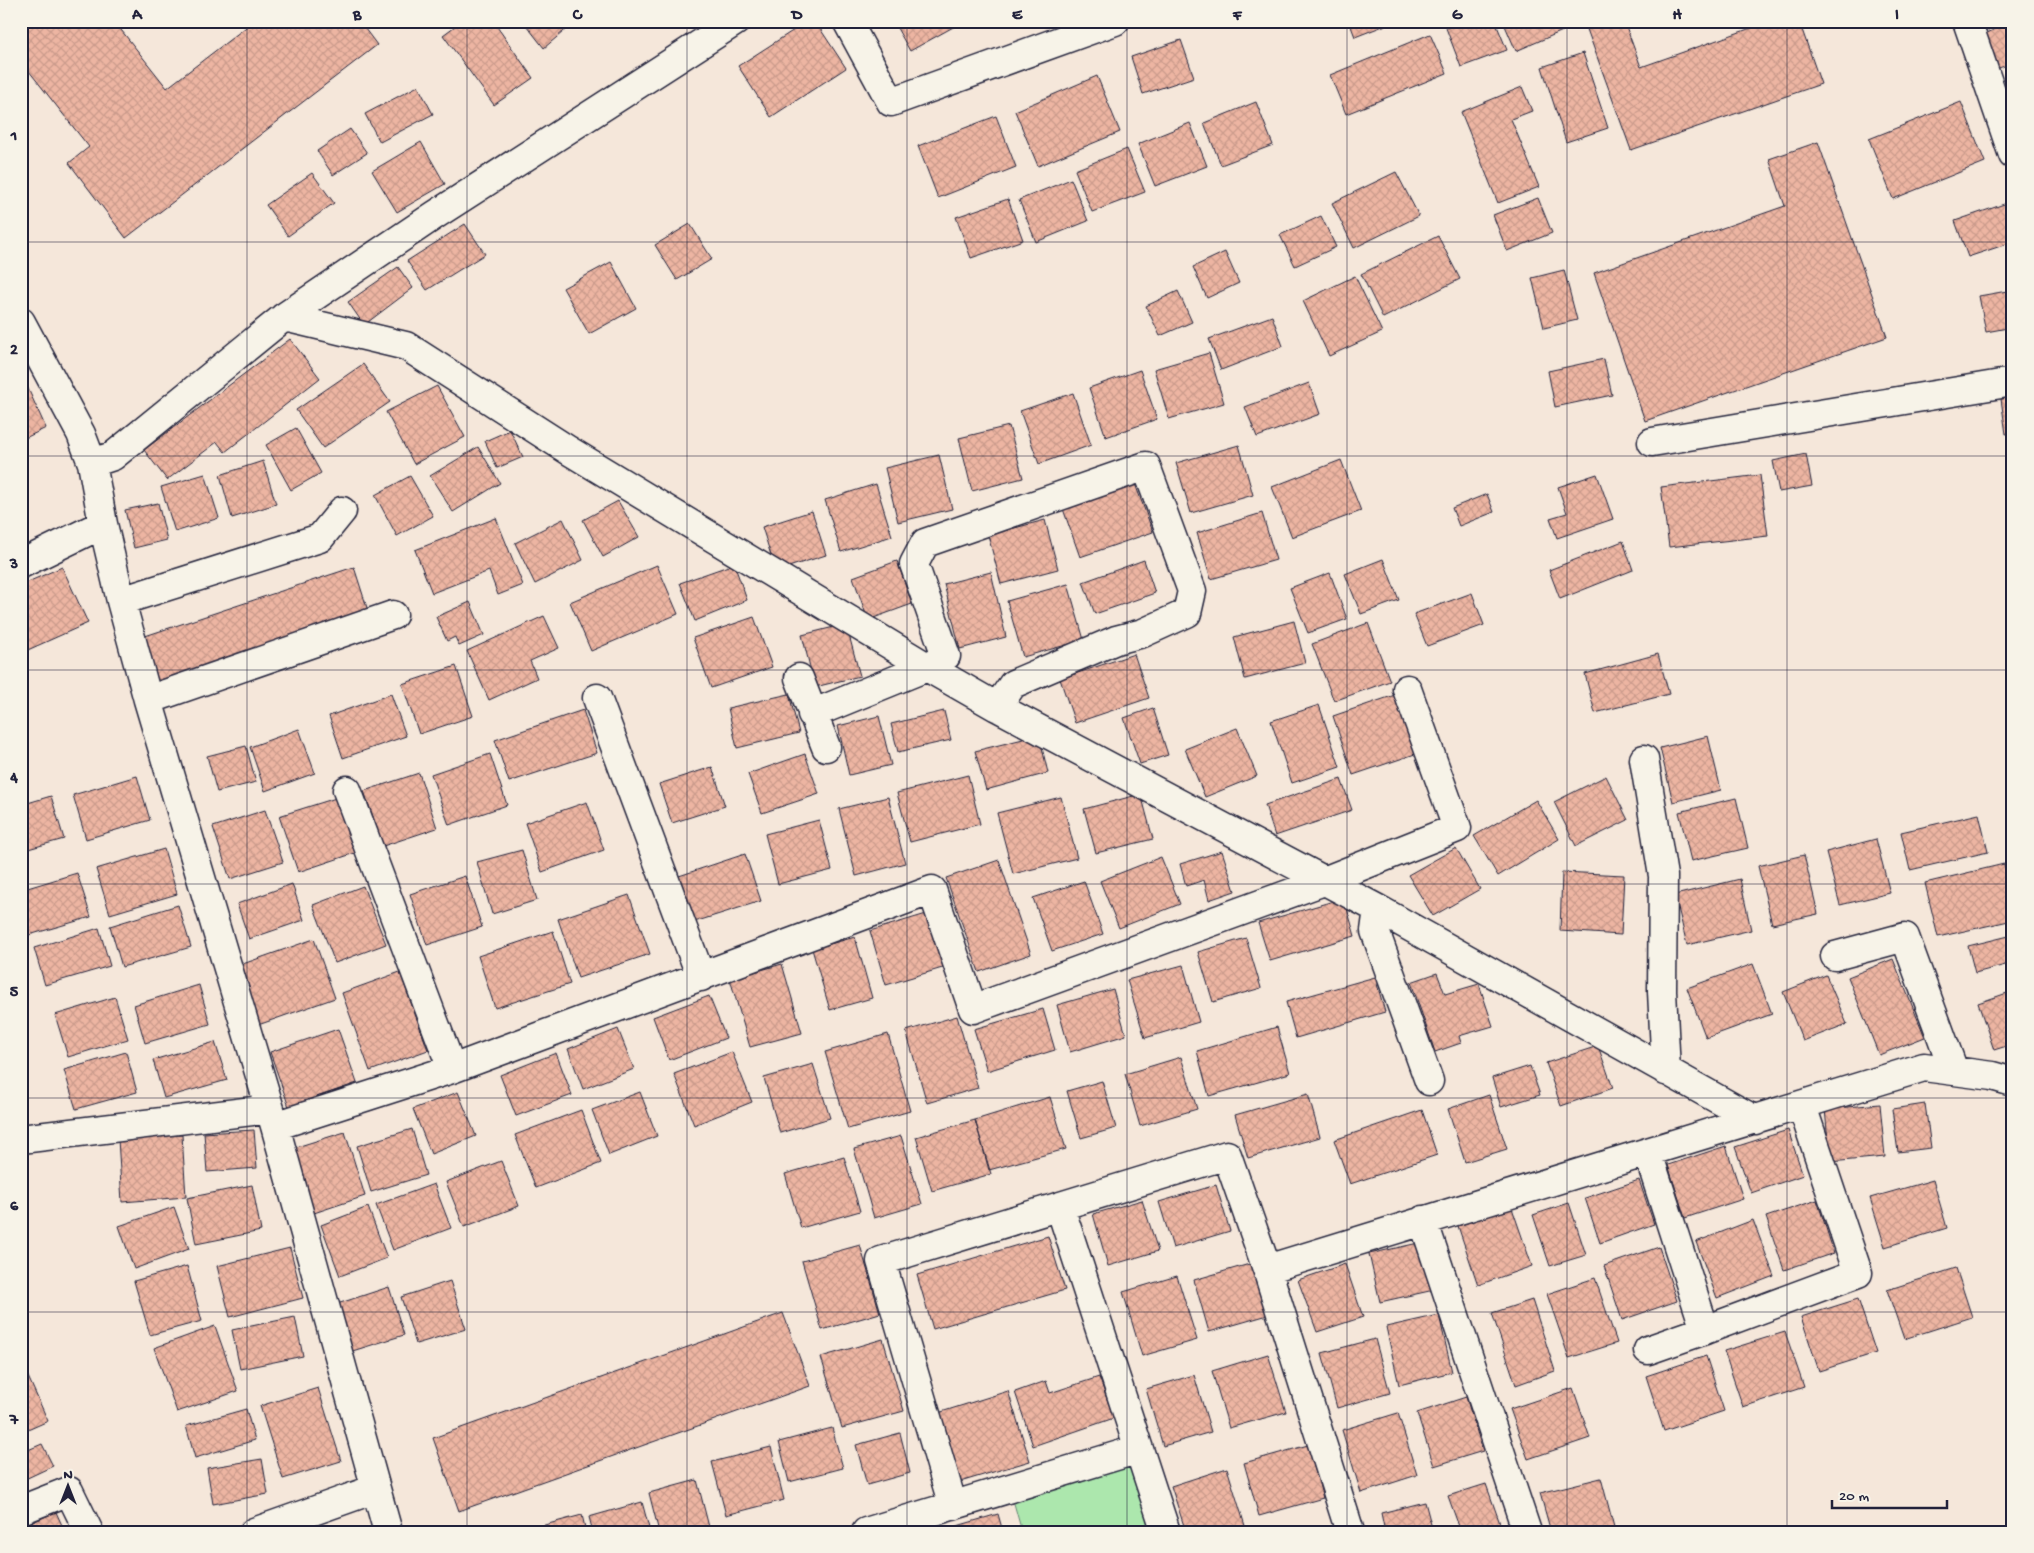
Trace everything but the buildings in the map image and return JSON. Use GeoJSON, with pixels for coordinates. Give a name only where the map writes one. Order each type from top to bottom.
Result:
{"type":"FeatureCollection","features":[{"type":"Feature","properties":{"kind":"street"},"geometry":{"type":"LineString","coordinates":[[92,463],[113,456],[284,317],[435,215],[736,21]]}},
{"type":"Feature","properties":{"kind":"street"},"geometry":{"type":"LineString","coordinates":[[847,21],[891,102],[1053,32],[1115,21]]}},
{"type":"Feature","properties":{"kind":"street"},"geometry":{"type":"LineString","coordinates":[[1967,21],[2006,115],[2013,155]]}},
{"type":"Feature","properties":{"kind":"street"},"geometry":{"type":"LineString","coordinates":[[284,317],[406,346],[568,450],[927,667],[998,707],[1378,909],[1754,1120]]}},
{"type":"Feature","properties":{"kind":"street"},"geometry":{"type":"LineString","coordinates":[[21,322],[81,434],[92,463],[103,524],[121,601],[148,700],[273,1117],[388,1532]]}},
{"type":"Feature","properties":{"kind":"street"},"geometry":{"type":"LineString","coordinates":[[1652,442],[2013,382]]}},
{"type":"Feature","properties":{"kind":"street"},"geometry":{"type":"LineString","coordinates":[[812,714],[927,667],[946,656],[914,564],[924,543],[1146,466],[1192,591],[1187,613],[1143,634],[1116,640],[1013,684],[998,707]]}},
{"type":"Feature","properties":{"kind":"street"},"geometry":{"type":"LineString","coordinates":[[121,601],[320,538],[342,512]]}},
{"type":"Feature","properties":{"kind":"street"},"geometry":{"type":"LineString","coordinates":[[21,564],[103,524]]}},
{"type":"Feature","properties":{"kind":"street"},"geometry":{"type":"LineString","coordinates":[[148,700],[393,615]]}},
{"type":"Feature","properties":{"kind":"street"},"geometry":{"type":"LineString","coordinates":[[799,678],[826,747]]}},
{"type":"Feature","properties":{"kind":"street"},"geometry":{"type":"LineString","coordinates":[[21,1139],[273,1117],[452,1069],[932,890],[973,1009],[1324,881],[1457,828],[1407,689]]}},
{"type":"Feature","properties":{"kind":"street"},"geometry":{"type":"LineString","coordinates":[[597,698],[701,977]]}},
{"type":"Feature","properties":{"kind":"street"},"geometry":{"type":"LineString","coordinates":[[1644,759],[1663,876],[1662,991],[1666,1071]]}},
{"type":"Feature","properties":{"kind":"street"},"geometry":{"type":"LineString","coordinates":[[347,790],[452,1069]]}},
{"type":"Feature","properties":{"kind":"street"},"geometry":{"type":"LineString","coordinates":[[1378,909],[1375,931],[1429,1081]]}},
{"type":"Feature","properties":{"kind":"street"},"geometry":{"type":"LineString","coordinates":[[1835,956],[1905,937],[1954,1071]]}},
{"type":"Feature","properties":{"kind":"street"},"geometry":{"type":"LineString","coordinates":[[1267,1269],[1924,1067],[1992,1076],[2013,1082]]}},
{"type":"Feature","properties":{"kind":"street"},"geometry":{"type":"LineString","coordinates":[[1648,1350],[1858,1273],[1802,1106]]}},
{"type":"Feature","properties":{"kind":"street"},"geometry":{"type":"LineString","coordinates":[[1648,1153],[1705,1330]]}},
{"type":"Feature","properties":{"kind":"street"},"geometry":{"type":"LineString","coordinates":[[953,1506],[881,1261],[1227,1155],[1267,1269],[1350,1532]]}},
{"type":"Feature","properties":{"kind":"street"},"geometry":{"type":"LineString","coordinates":[[1060,1207],[1166,1532]]}},
{"type":"Feature","properties":{"kind":"street"},"geometry":{"type":"LineString","coordinates":[[1424,1220],[1527,1532]]}},
{"type":"Feature","properties":{"kind":"street"},"geometry":{"type":"LineString","coordinates":[[866,1532],[1139,1449]]}},
{"type":"Feature","properties":{"kind":"street"},"geometry":{"type":"LineString","coordinates":[[254,1532],[375,1489]]}},
{"type":"Feature","properties":{"kind":"street"},"geometry":{"type":"LineString","coordinates":[[21,1510],[69,1491],[89,1532]]}},
{"type":"Feature","properties":{"kind":"green space"},"geometry":{"type":"Polygon","coordinates":[[[1139,1449],[1166,1532],[1022,1532],[1010,1489],[1139,1449]]]}}]}
